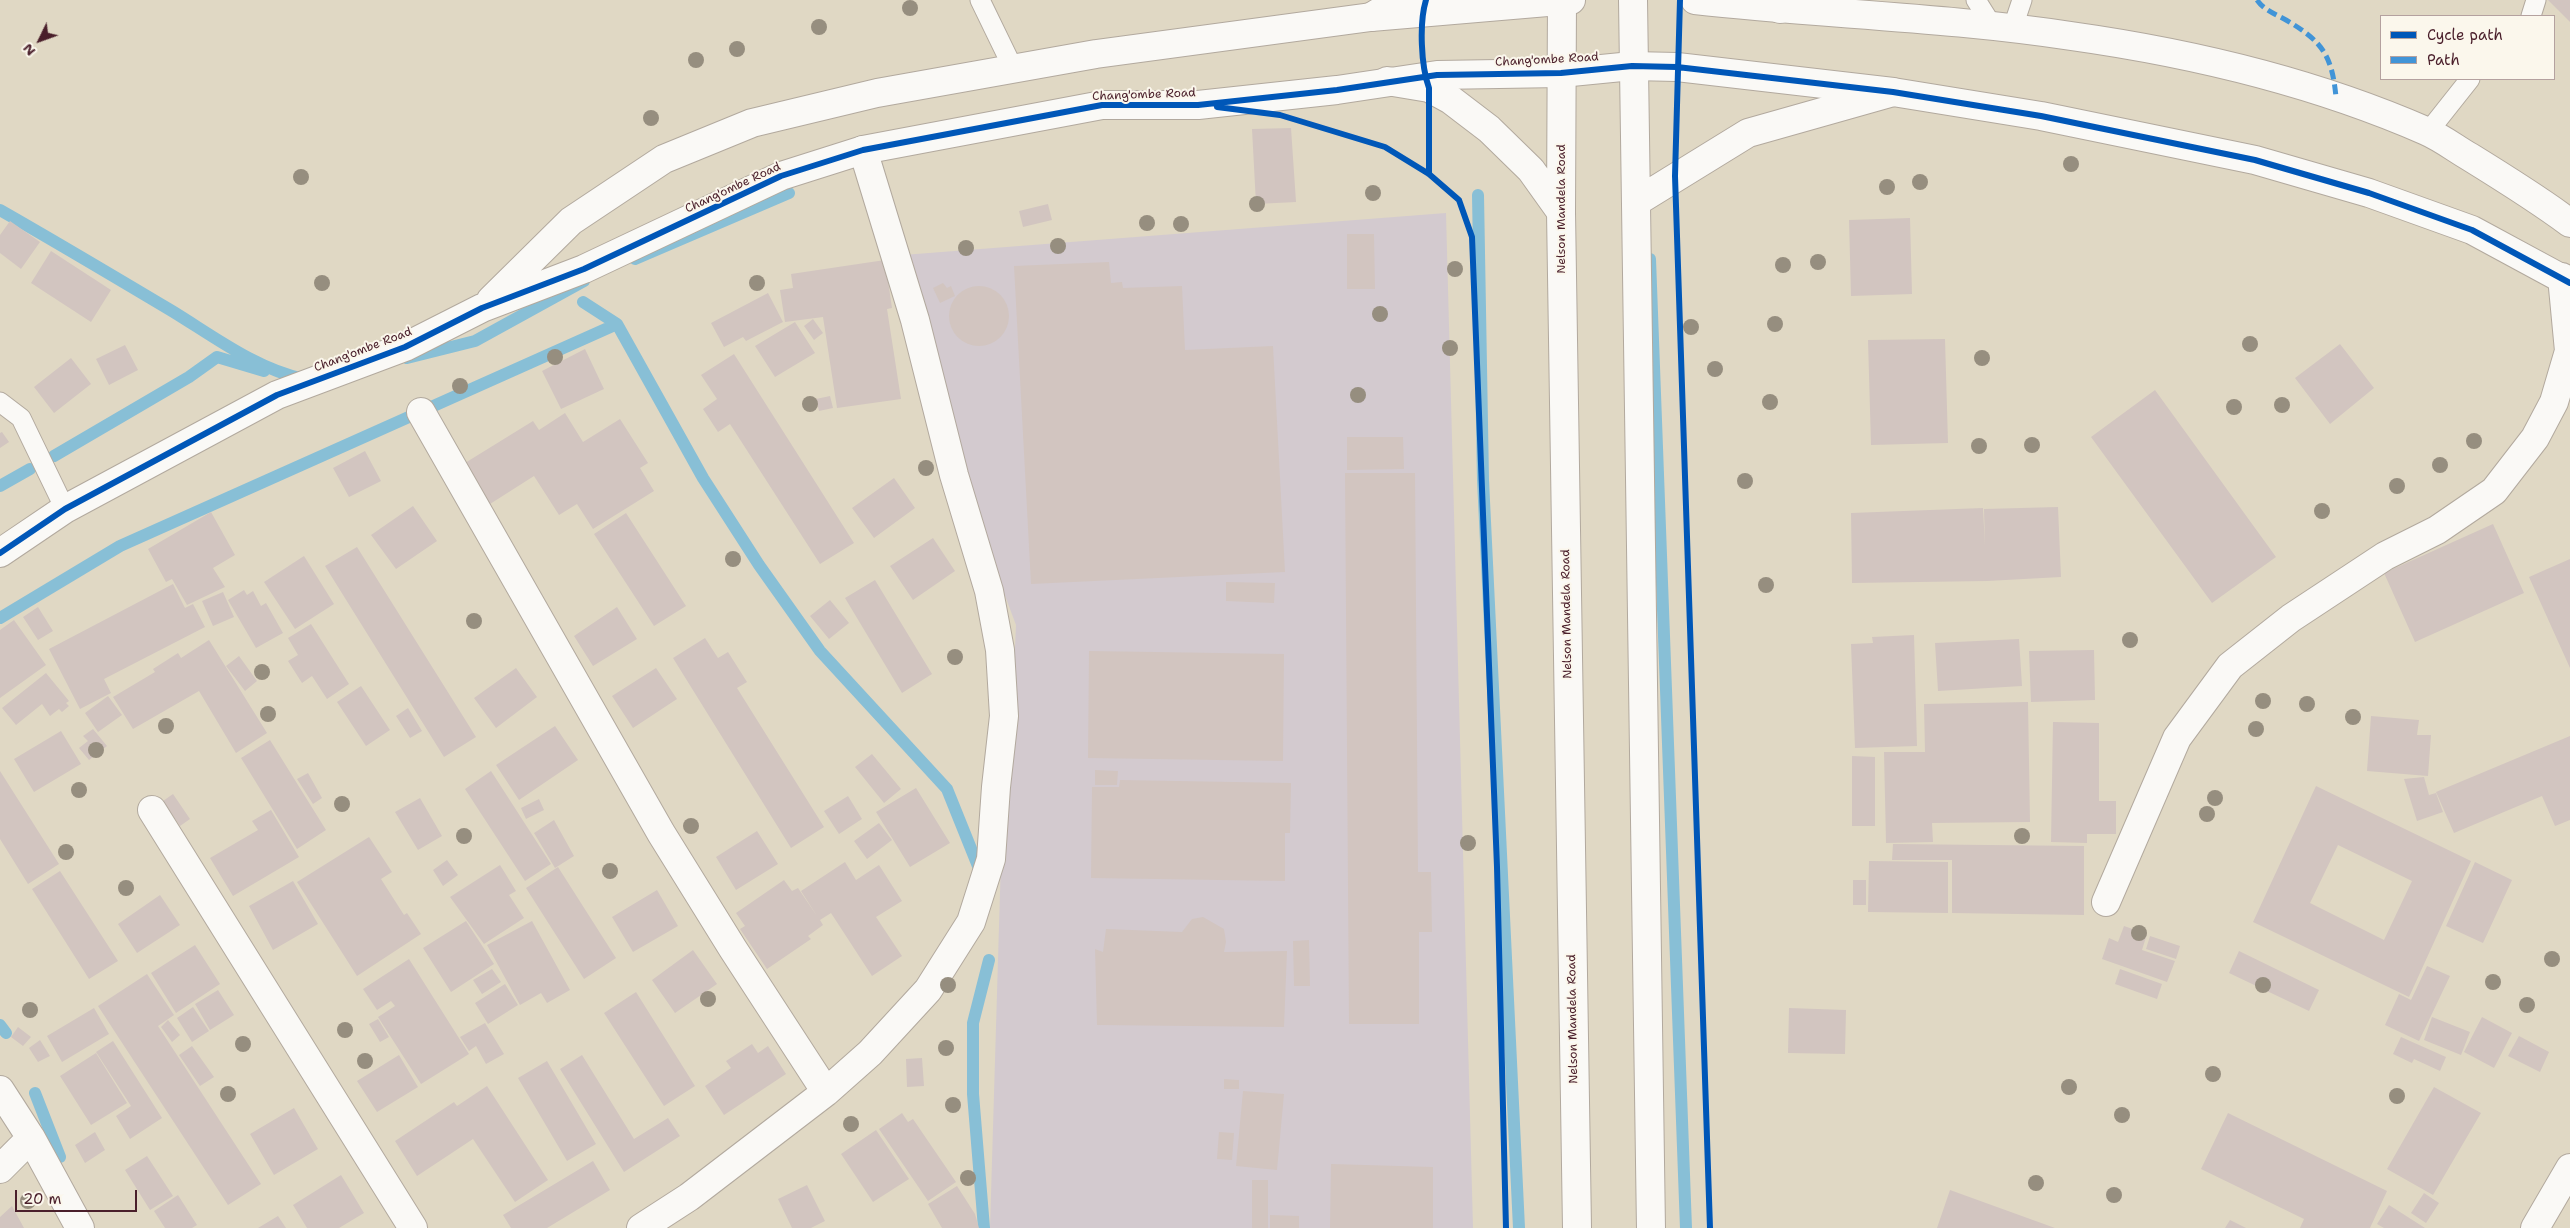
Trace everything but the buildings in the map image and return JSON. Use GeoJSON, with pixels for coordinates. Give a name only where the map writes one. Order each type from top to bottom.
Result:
{"type":"FeatureCollection","features":[{"type":"Feature","properties":{"kind":"street"},"geometry":{"type":"LineString","coordinates":[[1371,17],[1399,0]]}},
{"type":"Feature","properties":{"kind":"street","name":"Nelson Mandela Road"},"geometry":{"type":"LineString","coordinates":[[1562,0],[1561,212],[1577,1228]]}},
{"type":"Feature","properties":{"kind":"street"},"geometry":{"type":"LineString","coordinates":[[482,308],[572,221],[664,159],[752,123],[877,93],[1106,53],[1371,17],[1571,0]]}},
{"type":"Feature","properties":{"kind":"street"},"geometry":{"type":"LineString","coordinates":[[1633,0],[1632,66],[1636,202],[1651,1228]]}},
{"type":"Feature","properties":{"kind":"street"},"geometry":{"type":"LineString","coordinates":[[1695,0],[1775,5],[1912,18],[2071,36],[2242,68],[2336,97],[2428,132],[2531,194],[2570,223]]}},
{"type":"Feature","properties":{"kind":"street","name":"Chang'ombe Road"},"geometry":{"type":"LineString","coordinates":[[0,553],[65,510],[277,394],[405,347],[482,308],[584,269],[781,176],[863,150],[1102,105],[1198,104],[1337,90],[1437,75],[1561,73],[1632,66],[1677,68],[1893,92],[2041,116],[2255,160],[2369,193],[2472,230],[2566,280]]}},
{"type":"Feature","properties":{"kind":"street"},"geometry":{"type":"LineString","coordinates":[[1387,81],[1429,88],[1451,100],[1489,129],[1531,170],[1561,212]]}},
{"type":"Feature","properties":{"kind":"street"},"geometry":{"type":"LineString","coordinates":[[1636,202],[1748,133],[1893,92]]}},
{"type":"Feature","properties":{"kind":"street"},"geometry":{"type":"LineString","coordinates":[[641,1228],[689,1198],[826,1092],[870,1053],[928,990],[971,922],[991,859],[996,787],[1004,716],[1000,650],[989,591],[954,475],[915,320],[863,150]]}},
{"type":"Feature","properties":{"kind":"street"},"geometry":{"type":"LineString","coordinates":[[2106,902],[2177,738],[2230,666],[2291,618],[2385,556],[2437,530],[2494,492],[2536,438],[2554,402],[2569,351],[2566,280]]}},
{"type":"Feature","properties":{"kind":"street"},"geometry":{"type":"LineString","coordinates":[[421,412],[661,833],[733,949],[826,1092]]}},
{"type":"Feature","properties":{"kind":"street"},"geometry":{"type":"LineString","coordinates":[[152,810],[413,1228]]}},
{"type":"Feature","properties":{"kind":"street"},"geometry":{"type":"LineString","coordinates":[[0,1090],[31,1138],[80,1228]]}},
{"type":"Feature","properties":{"kind":"street"},"geometry":{"type":"LineString","coordinates":[[0,1169],[31,1138]]}},
{"type":"Feature","properties":{"kind":"street"},"geometry":{"type":"LineString","coordinates":[[2535,1228],[2570,1168]]}},
{"type":"Feature","properties":{"kind":"lane"},"geometry":{"type":"LineString","coordinates":[[980,0],[1012,68]]}},
{"type":"Feature","properties":{"kind":"lane"},"geometry":{"type":"LineString","coordinates":[[1976,0],[2003,28],[2022,0]]}},
{"type":"Feature","properties":{"kind":"lane"},"geometry":{"type":"LineString","coordinates":[[2531,15],[2536,0]]}},
{"type":"Feature","properties":{"kind":"lane"},"geometry":{"type":"LineString","coordinates":[[2428,132],[2469,80]]}},
{"type":"Feature","properties":{"kind":"lane"},"geometry":{"type":"LineString","coordinates":[[0,402],[21,418],[65,510]]}},
{"type":"Feature","properties":{"kind":"shaded area"},"geometry":{"type":"Polygon","coordinates":[[[1446,213],[1473,1228],[990,1228],[1001,859],[1011,739],[1016,625],[971,505],[903,255],[1446,213]]]}},
{"type":"Feature","properties":{"kind":"waterway"},"geometry":{"type":"LineString","coordinates":[[635,259],[789,193]]}},
{"type":"Feature","properties":{"kind":"waterway"},"geometry":{"type":"LineString","coordinates":[[1478,195],[1483,480],[1519,1228]]}},
{"type":"Feature","properties":{"kind":"waterway"},"geometry":{"type":"LineString","coordinates":[[0,210],[172,311],[235,351],[269,368],[304,379]]}},
{"type":"Feature","properties":{"kind":"waterway"},"geometry":{"type":"LineString","coordinates":[[1650,259],[1686,1228]]}},
{"type":"Feature","properties":{"kind":"waterway"},"geometry":{"type":"LineString","coordinates":[[407,358],[475,341],[584,281]]}},
{"type":"Feature","properties":{"kind":"waterway"},"geometry":{"type":"LineString","coordinates":[[583,302],[617,324],[703,478],[759,565],[820,651],[947,789],[982,876]]}},
{"type":"Feature","properties":{"kind":"waterway"},"geometry":{"type":"LineString","coordinates":[[0,618],[120,546],[617,324]]}},
{"type":"Feature","properties":{"kind":"waterway"},"geometry":{"type":"LineString","coordinates":[[54,456],[189,377],[217,357],[264,371]]}},
{"type":"Feature","properties":{"kind":"waterway"},"geometry":{"type":"LineString","coordinates":[[0,486],[30,469]]}},
{"type":"Feature","properties":{"kind":"waterway"},"geometry":{"type":"LineString","coordinates":[[984,1228],[973,1094],[973,1023],[989,960]]}},
{"type":"Feature","properties":{"kind":"waterway"},"geometry":{"type":"LineString","coordinates":[[0,1025],[6,1033]]}},
{"type":"Feature","properties":{"kind":"waterway"},"geometry":{"type":"LineString","coordinates":[[35,1093],[60,1157]]}},
{"type":"Feature","properties":{"kind":"marked path"},"geometry":{"type":"LineString","coordinates":[[2257,0],[2266,9],[2286,20],[2317,43],[2332,70],[2336,97]]}},
{"type":"Feature","properties":{"kind":"cycle path"},"geometry":{"type":"LineString","coordinates":[[1426,0],[1422,20],[1422,44],[1424,68],[1429,88],[1429,174]]}},
{"type":"Feature","properties":{"kind":"cycle path"},"geometry":{"type":"LineString","coordinates":[[1680,0],[1675,176],[1710,1228]]}},
{"type":"Feature","properties":{"kind":"cycle path"},"geometry":{"type":"LineString","coordinates":[[0,553],[65,509],[277,395],[405,347],[482,308],[584,269],[781,176],[863,150],[1102,105],[1198,105],[1337,90],[1437,75],[1561,73],[1632,66],[1677,67],[1893,92],[2041,116],[2255,160],[2369,193],[2472,230],[2570,283]]}},
{"type":"Feature","properties":{"kind":"cycle path"},"geometry":{"type":"LineString","coordinates":[[1217,107],[1280,115],[1385,147],[1429,174],[1459,200],[1472,237],[1497,867],[1506,1228]]}}]}
